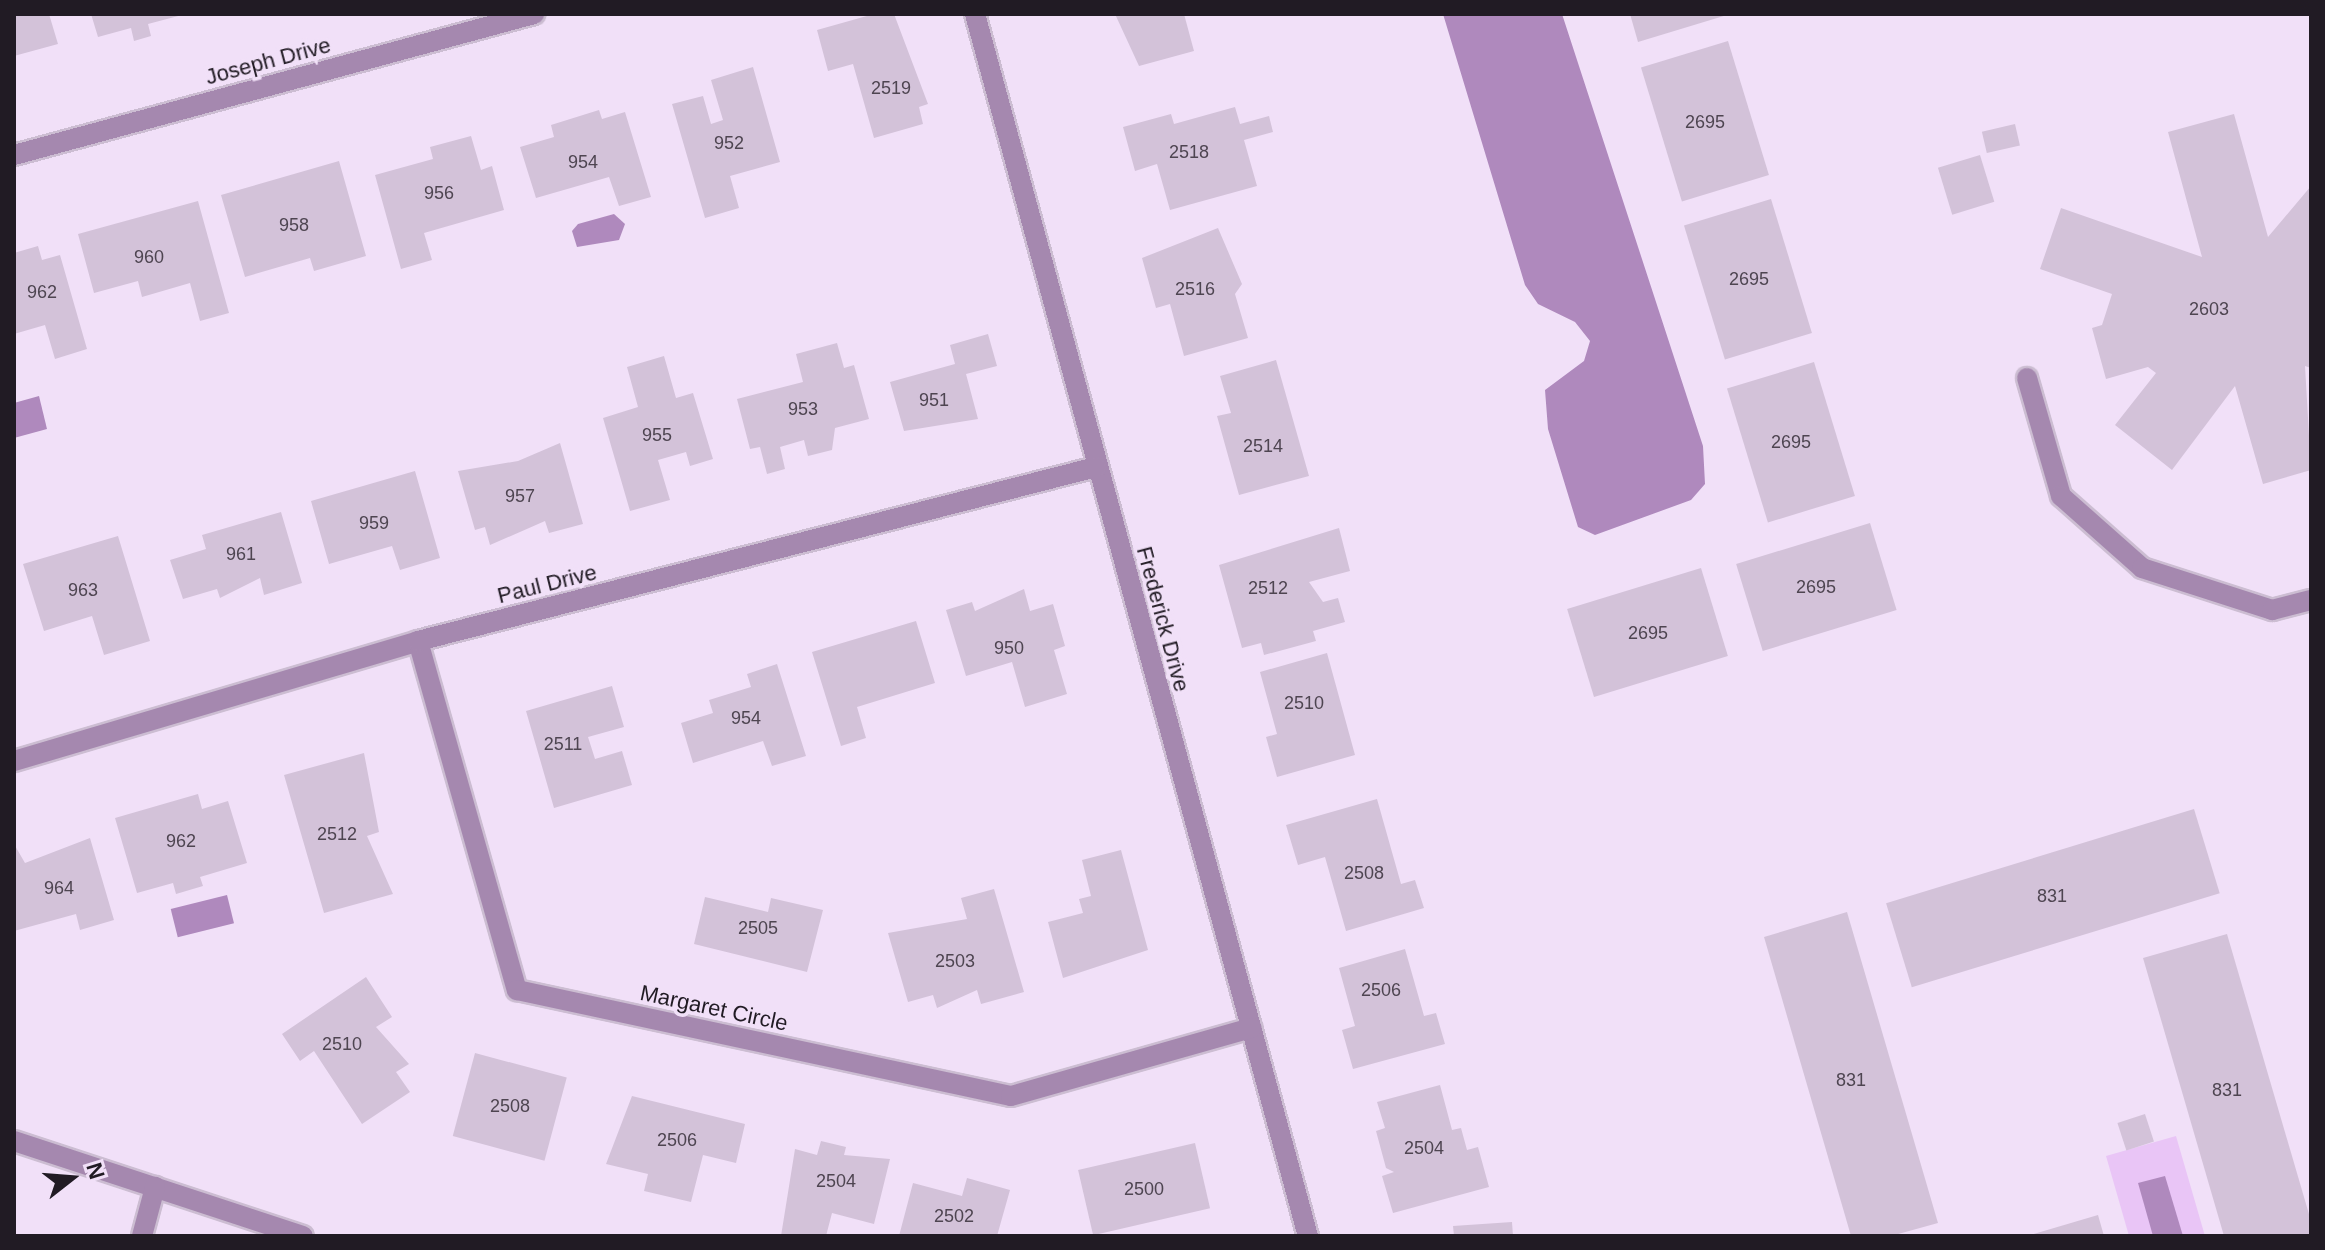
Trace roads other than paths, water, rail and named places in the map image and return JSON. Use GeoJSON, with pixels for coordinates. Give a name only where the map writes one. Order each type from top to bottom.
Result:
{"type":"FeatureCollection","features":[{"type":"Feature","properties":{"kind":"street","name":"Joseph Drive"},"geometry":{"type":"LineString","coordinates":[[14,155],[534,14]]}},
{"type":"Feature","properties":{"kind":"street","name":"Frederick Drive"},"geometry":{"type":"LineString","coordinates":[[975,14],[1308,1236]]}},
{"type":"Feature","properties":{"kind":"street"},"geometry":{"type":"LineString","coordinates":[[2027,378],[2061,496],[2142,568],[2272,610],[2311,600]]}},
{"type":"Feature","properties":{"kind":"street","name":"Paul Drive"},"geometry":{"type":"LineString","coordinates":[[14,761],[418,641],[1096,467]]}},
{"type":"Feature","properties":{"kind":"street","name":"Margaret Circle"},"geometry":{"type":"LineString","coordinates":[[418,641],[517,990],[1011,1096],[1252,1028]]}},
{"type":"Feature","properties":{"kind":"street"},"geometry":{"type":"LineString","coordinates":[[14,1141],[303,1236]]}},
{"type":"Feature","properties":{"kind":"street"},"geometry":{"type":"LineString","coordinates":[[142,1236],[155,1187]]}}]}
